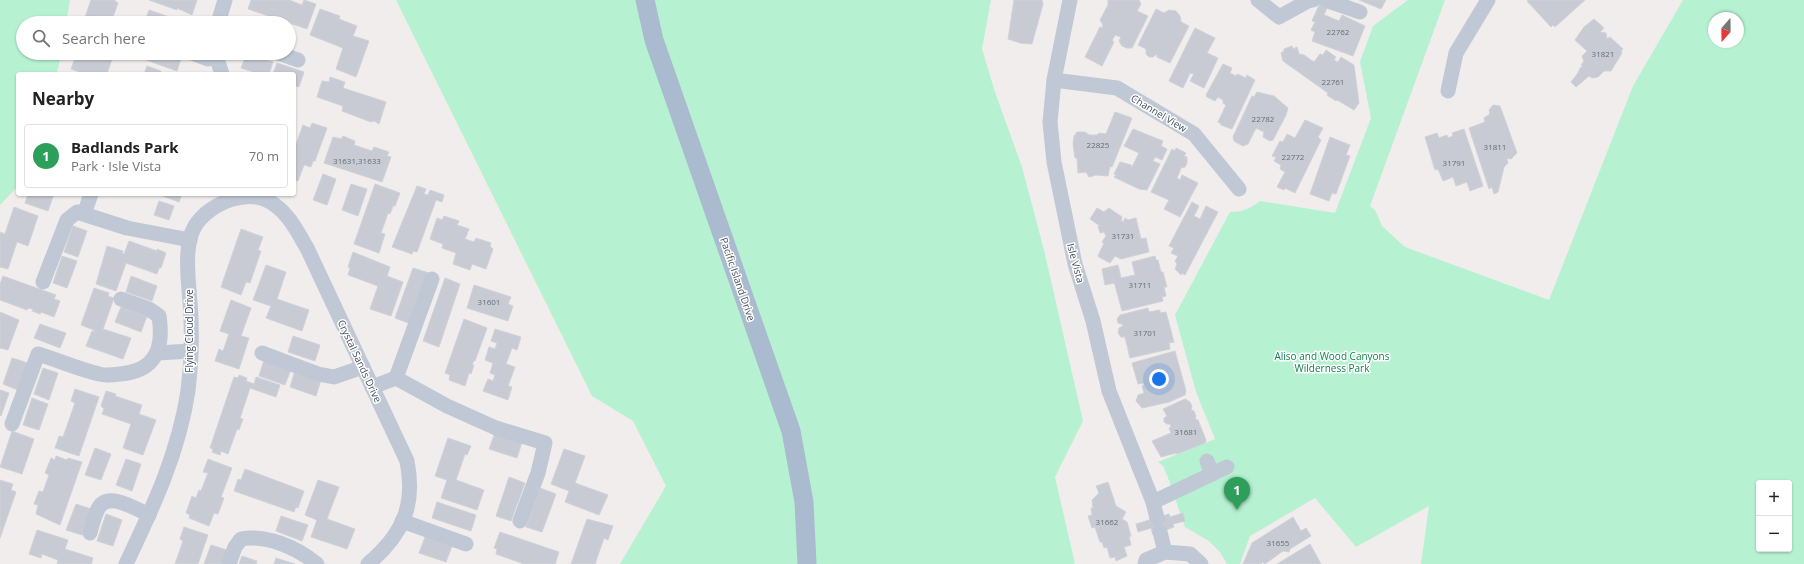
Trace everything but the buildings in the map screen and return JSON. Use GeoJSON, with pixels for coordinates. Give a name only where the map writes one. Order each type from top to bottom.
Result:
{"type":"FeatureCollection","features":[{"type":"Feature","properties":{"kind":"main road","name":"Pacific Island Drive"},"geometry":{"type":"LineString","coordinates":[[645,0],[654,40],[791,431],[804,502],[807,564]]}},
{"type":"Feature","properties":{"kind":"street"},"geometry":{"type":"LineString","coordinates":[[220,16],[225,0]]}},
{"type":"Feature","properties":{"kind":"street","name":"Isle Vista"},"geometry":{"type":"LineString","coordinates":[[1070,0],[1054,80],[1050,122],[1054,162],[1075,264],[1093,321],[1109,391],[1153,502],[1156,518]]}},
{"type":"Feature","properties":{"kind":"street"},"geometry":{"type":"LineString","coordinates":[[1258,0],[1279,17],[1308,1],[1313,0]]}},
{"type":"Feature","properties":{"kind":"street"},"geometry":{"type":"LineString","coordinates":[[1326,0],[1360,12]]}},
{"type":"Feature","properties":{"kind":"street"},"geometry":{"type":"LineString","coordinates":[[1448,91],[1456,53],[1488,0]]}},
{"type":"Feature","properties":{"kind":"street"},"geometry":{"type":"LineString","coordinates":[[218,60],[221,72]]}},
{"type":"Feature","properties":{"kind":"street","name":"Channel View"},"geometry":{"type":"LineString","coordinates":[[1054,80],[1117,88],[1194,134],[1239,189]]}},
{"type":"Feature","properties":{"kind":"street"},"geometry":{"type":"LineString","coordinates":[[84,214],[90,196]]}},
{"type":"Feature","properties":{"kind":"street","name":"Crystal Sands Drive"},"geometry":{"type":"LineString","coordinates":[[228,200],[244,196]]}},
{"type":"Feature","properties":{"kind":"street","name":"Crystal Sands Drive"},"geometry":{"type":"LineString","coordinates":[[252,196],[274,204],[286,215],[307,248],[408,461],[411,487],[409,500],[402,521],[391,542],[368,564]]}},
{"type":"Feature","properties":{"kind":"street","name":"Flying Cloud Drive"},"geometry":{"type":"LineString","coordinates":[[126,564],[158,498],[178,438],[188,391],[191,351],[188,258],[190,240],[195,226],[209,210],[228,200]]}},
{"type":"Feature","properties":{"kind":"street"},"geometry":{"type":"LineString","coordinates":[[43,282],[67,220],[77,212],[126,228],[190,240]]}},
{"type":"Feature","properties":{"kind":"street"},"geometry":{"type":"LineString","coordinates":[[396,378],[432,279]]}},
{"type":"Feature","properties":{"kind":"street"},"geometry":{"type":"LineString","coordinates":[[12,424],[38,354],[100,374],[113,375],[135,373],[150,363],[157,352],[161,331],[159,316],[149,309],[121,300]]}},
{"type":"Feature","properties":{"kind":"street"},"geometry":{"type":"LineString","coordinates":[[157,352],[191,351]]}},
{"type":"Feature","properties":{"kind":"street"},"geometry":{"type":"LineString","coordinates":[[262,353],[318,374],[334,377],[363,367]]}},
{"type":"Feature","properties":{"kind":"street"},"geometry":{"type":"LineString","coordinates":[[372,387],[396,378],[454,409],[496,428],[545,444],[538,473],[520,521]]}},
{"type":"Feature","properties":{"kind":"street"},"geometry":{"type":"LineString","coordinates":[[1153,502],[1209,468],[1227,467]]}},
{"type":"Feature","properties":{"kind":"street"},"geometry":{"type":"LineString","coordinates":[[90,533],[98,508],[103,502],[108,500],[117,501],[149,515]]}},
{"type":"Feature","properties":{"kind":"street"},"geometry":{"type":"LineString","coordinates":[[402,521],[466,544]]}},
{"type":"Feature","properties":{"kind":"street"},"geometry":{"type":"LineString","coordinates":[[1160,532],[1165,552]]}},
{"type":"Feature","properties":{"kind":"street"},"geometry":{"type":"LineString","coordinates":[[229,564],[235,547],[241,539],[251,537],[263,538],[298,551],[317,564]]}},
{"type":"Feature","properties":{"kind":"street"},"geometry":{"type":"LineString","coordinates":[[1144,564],[1146,560],[1165,552],[1190,554],[1200,564]]}},
{"type":"Feature","properties":{"kind":"green space"},"geometry":{"type":"Polygon","coordinates":[[[0,0],[70,0],[67,16],[16,16],[16,60],[60,60],[57,72],[16,72],[16,188],[0,205],[0,0]]]}},
{"type":"Feature","properties":{"kind":"green space"},"geometry":{"type":"Polygon","coordinates":[[[396,0],[991,0],[982,49],[995,92],[1022,167],[1044,250],[1083,421],[1055,477],[1075,564],[620,564],[666,486],[633,421],[592,396],[396,0]]]}},
{"type":"Feature","properties":{"kind":"green space","name":"Aliso and Wood Canyons Wilderness Park"},"geometry":{"type":"Polygon","coordinates":[[[1408,0],[1445,0],[1370,206],[1375,210],[1382,226],[1405,247],[1549,300],[1633,86],[1683,0],[1804,0],[1804,564],[1421,564],[1429,506],[1356,547],[1315,498],[1250,536],[1240,564],[1227,564],[1220,552],[1209,541],[1185,527],[1167,475],[1163,466],[1158,462],[1215,439],[1196,392],[1175,315],[1230,212],[1246,210],[1260,201],[1335,213],[1371,118],[1360,62],[1373,26],[1408,0]]]}},
{"type":"Feature","properties":{"kind":"place","name":"Badlands Park"},"geometry":{"type":"Point","coordinates":[1237,510]}}]}
